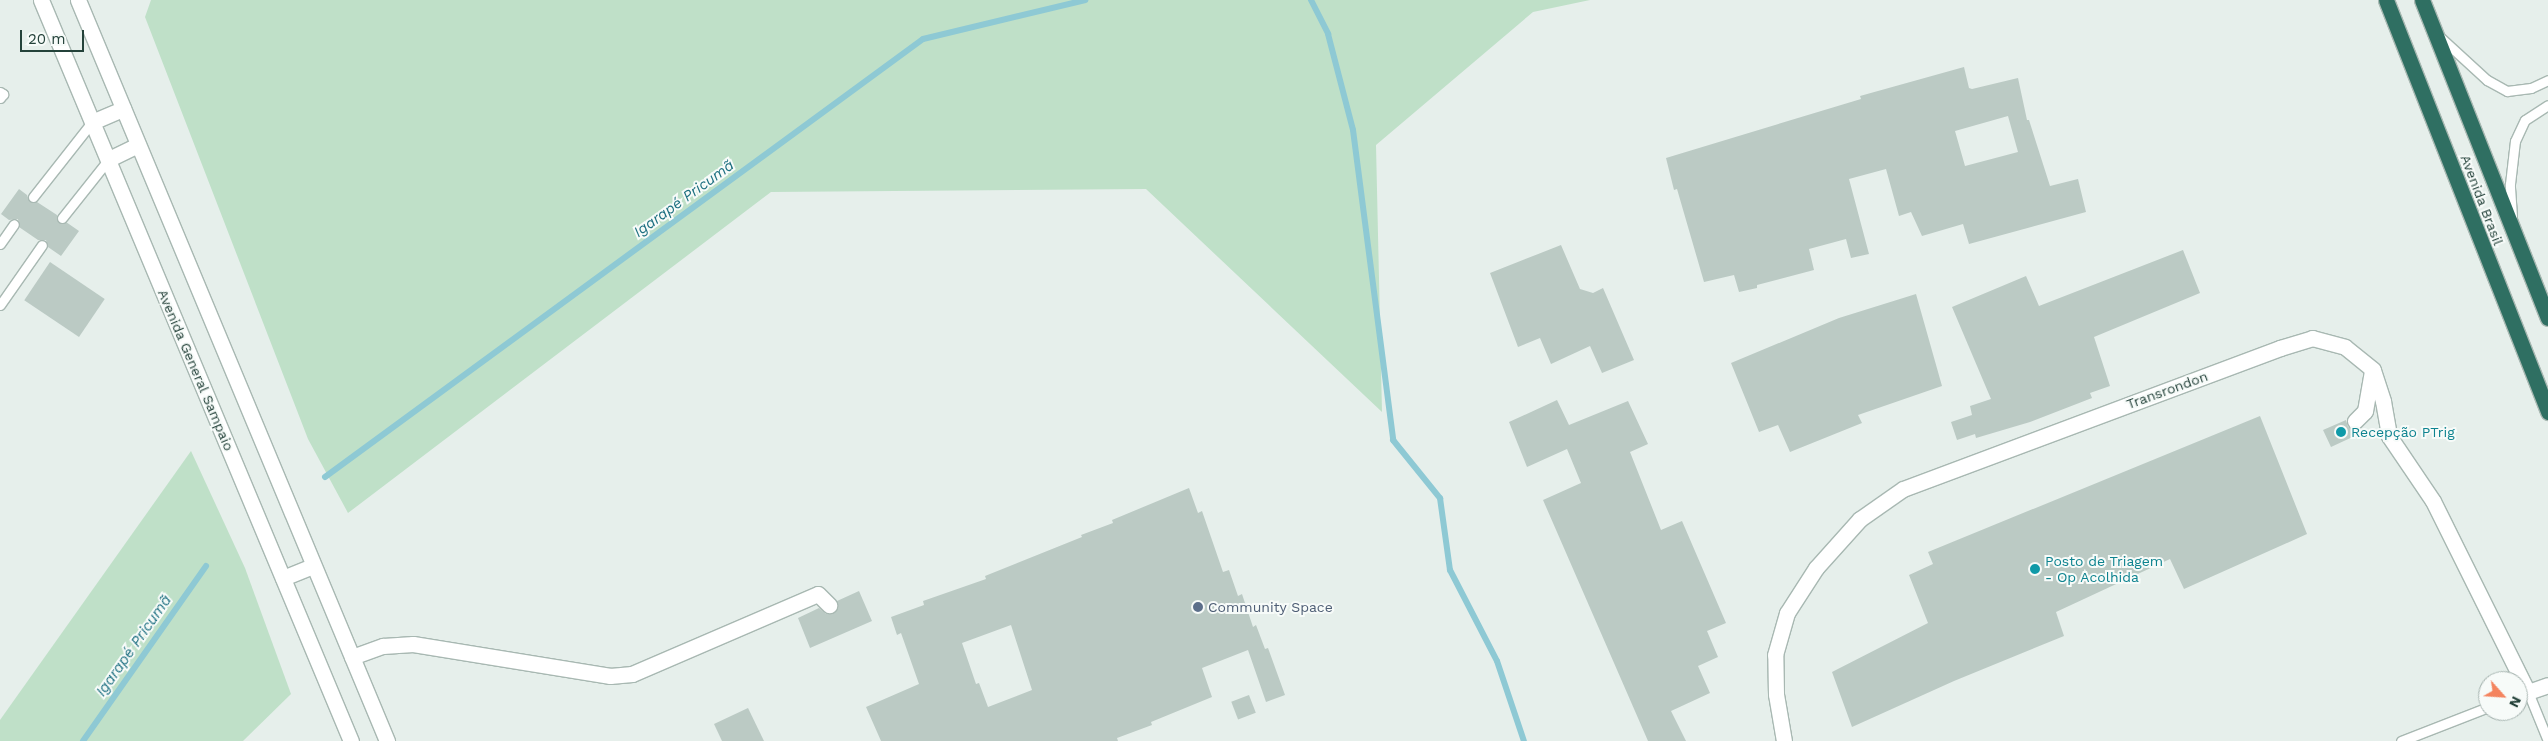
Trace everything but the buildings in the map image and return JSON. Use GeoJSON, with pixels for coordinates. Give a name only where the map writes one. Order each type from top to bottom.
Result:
{"type":"FeatureCollection","features":[{"type":"Feature","properties":{"kind":"highway","name":"Avenida Brasil"},"geometry":{"type":"LineString","coordinates":[[2386,0],[2548,412]]}},
{"type":"Feature","properties":{"kind":"highway","name":"Avenida Brasil"},"geometry":{"type":"LineString","coordinates":[[2422,0],[2548,318]]}},
{"type":"Feature","properties":{"kind":"street","name":"Avenida General Sampaio"},"geometry":{"type":"LineString","coordinates":[[41,0],[109,159],[350,741]]}},
{"type":"Feature","properties":{"kind":"street"},"geometry":{"type":"LineString","coordinates":[[78,0],[387,741]]}},
{"type":"Feature","properties":{"kind":"street"},"geometry":{"type":"LineString","coordinates":[[92,122],[124,109]]}},
{"type":"Feature","properties":{"kind":"street"},"geometry":{"type":"LineString","coordinates":[[109,159],[138,145]]}},
{"type":"Feature","properties":{"kind":"street","name":"Transrondon"},"geometry":{"type":"LineString","coordinates":[[1784,741],[1776,694],[1775,655],[1787,613],[1816,568],[1860,519],[1903,489],[2280,348],[2312,338],[2345,347],[2373,370]]}},
{"type":"Feature","properties":{"kind":"street"},"geometry":{"type":"LineString","coordinates":[[2355,421],[2365,412],[2373,370]]}},
{"type":"Feature","properties":{"kind":"street"},"geometry":{"type":"LineString","coordinates":[[2373,370],[2383,401],[2389,436],[2434,500],[2512,671]]}},
{"type":"Feature","properties":{"kind":"street"},"geometry":{"type":"LineString","coordinates":[[283,578],[313,566]]}},
{"type":"Feature","properties":{"kind":"street"},"geometry":{"type":"LineString","coordinates":[[352,657],[383,646],[413,644],[610,676],[632,674],[818,594],[828,605]]}},
{"type":"Feature","properties":{"kind":"street"},"geometry":{"type":"LineString","coordinates":[[2528,692],[2548,685]]}},
{"type":"Feature","properties":{"kind":"lane"},"geometry":{"type":"LineString","coordinates":[[2434,32],[2487,80],[2507,91],[2531,88],[2548,80]]}},
{"type":"Feature","properties":{"kind":"lane"},"geometry":{"type":"LineString","coordinates":[[0,92],[3,94],[0,98]]}},
{"type":"Feature","properties":{"kind":"lane"},"geometry":{"type":"LineString","coordinates":[[2512,229],[2510,184],[2515,141],[2525,120],[2548,105]]}},
{"type":"Feature","properties":{"kind":"lane"},"geometry":{"type":"LineString","coordinates":[[33,198],[92,122]]}},
{"type":"Feature","properties":{"kind":"lane"},"geometry":{"type":"LineString","coordinates":[[62,218],[109,159]]}},
{"type":"Feature","properties":{"kind":"lane"},"geometry":{"type":"LineString","coordinates":[[0,244],[14,224]]}},
{"type":"Feature","properties":{"kind":"lane"},"geometry":{"type":"LineString","coordinates":[[0,305],[42,245]]}},
{"type":"Feature","properties":{"kind":"lane"},"geometry":{"type":"LineString","coordinates":[[2528,703],[2548,741]]}},
{"type":"Feature","properties":{"kind":"lane"},"geometry":{"type":"LineString","coordinates":[[2401,741],[2478,711]]}},
{"type":"Feature","properties":{"kind":"green space"},"geometry":{"type":"Polygon","coordinates":[[[151,0],[1590,0],[1533,12],[1376,145],[1382,412],[1146,189],[771,192],[348,513],[308,439],[145,17],[151,0]]]}},
{"type":"Feature","properties":{"kind":"green space"},"geometry":{"type":"Polygon","coordinates":[[[191,451],[245,568],[291,694],[243,741],[0,741],[0,720],[191,451]]]}},
{"type":"Feature","properties":{"kind":"waterway","name":"Igarapé Pricumã"},"geometry":{"type":"LineString","coordinates":[[325,477],[923,39],[1085,0]]}},
{"type":"Feature","properties":{"kind":"waterway"},"geometry":{"type":"LineString","coordinates":[[1311,0],[1328,34],[1353,130],[1393,440],[1440,498],[1450,570],[1497,661],[1524,741]]}},
{"type":"Feature","properties":{"kind":"waterway","name":"Igarapé Pricumã"},"geometry":{"type":"LineString","coordinates":[[83,741],[206,566]]}},
{"type":"Feature","properties":{"kind":"place","name":"Recepção PTrig"},"geometry":{"type":"Point","coordinates":[2341,432]}},
{"type":"Feature","properties":{"kind":"place","name":"Posto de Triagem - Op Acolhida"},"geometry":{"type":"Point","coordinates":[2035,569]}},
{"type":"Feature","properties":{"kind":"place","name":"Community Space"},"geometry":{"type":"Point","coordinates":[1198,607]}}]}
